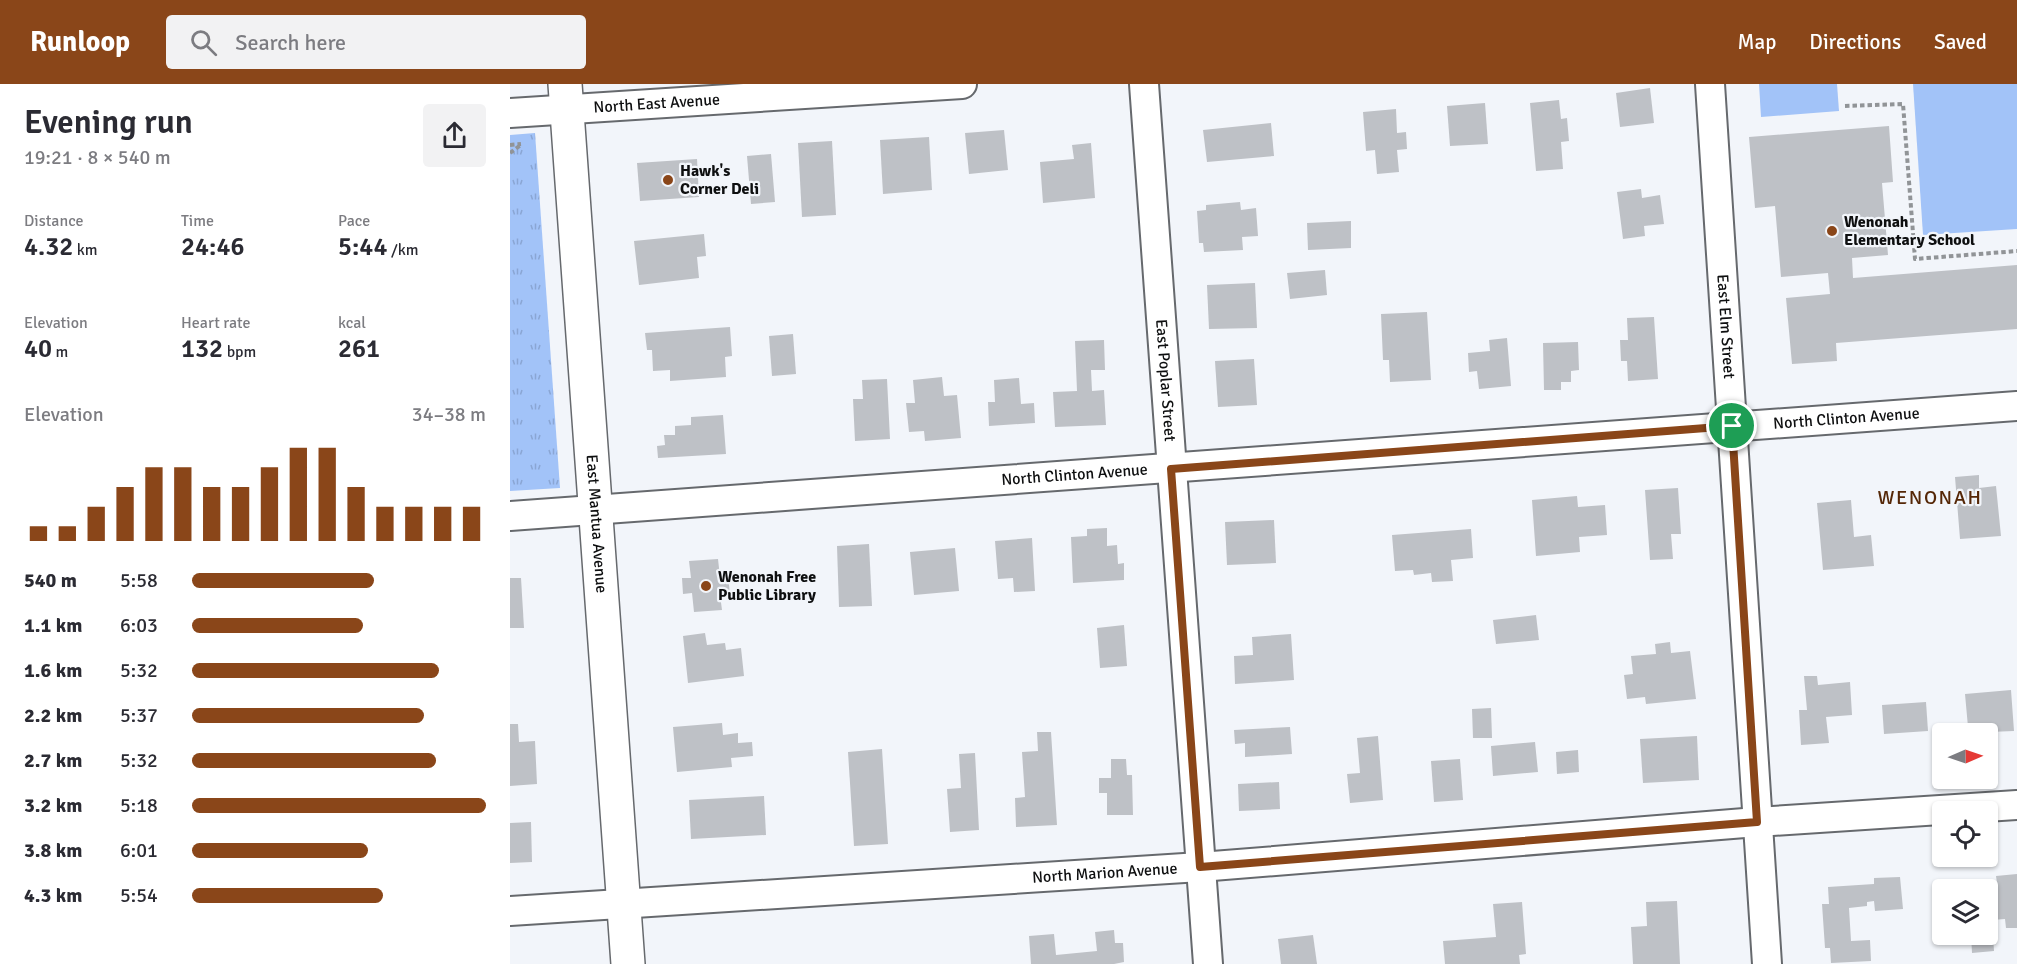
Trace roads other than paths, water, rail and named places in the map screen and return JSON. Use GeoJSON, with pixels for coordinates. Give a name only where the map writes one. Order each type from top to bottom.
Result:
{"type":"FeatureCollection","features":[{"type":"Feature","properties":{"kind":"street","name":"North East Avenue"},"geometry":{"type":"LineString","coordinates":[[510,113],[566,96],[962,84]]}},
{"type":"Feature","properties":{"kind":"street","name":"East Poplar Street"},"geometry":{"type":"LineString","coordinates":[[1144,84],[1208,964]]}},
{"type":"Feature","properties":{"kind":"street","name":"East Elm Street"},"geometry":{"type":"LineString","coordinates":[[1710,84],[1767,964]]}},
{"type":"Feature","properties":{"kind":"street","name":"East Mantua Avenue"},"geometry":{"type":"LineString","coordinates":[[566,96],[628,964]]}},
{"type":"Feature","properties":{"kind":"street","name":"North Clinton Avenue"},"geometry":{"type":"LineString","coordinates":[[510,516],[2017,406]]}},
{"type":"Feature","properties":{"kind":"street","name":"North Marion Avenue"},"geometry":{"type":"LineString","coordinates":[[510,911],[1200,867],[1757,822],[2017,805]]}},
{"type":"Feature","properties":{"kind":"place","name":"Hawk's Corner Deli"},"geometry":{"type":"Point","coordinates":[668,180]}},
{"type":"Feature","properties":{"kind":"place","name":"Wenonah Elementary School"},"geometry":{"type":"Point","coordinates":[1832,231]}},
{"type":"Feature","properties":{"kind":"place","name":"Wenonah Free Public Library"},"geometry":{"type":"Point","coordinates":[706,586]}},
{"type":"Feature","properties":{"kind":"district","name":"WENONAH"},"geometry":{"type":"Point","coordinates":[1930,497]}}]}
